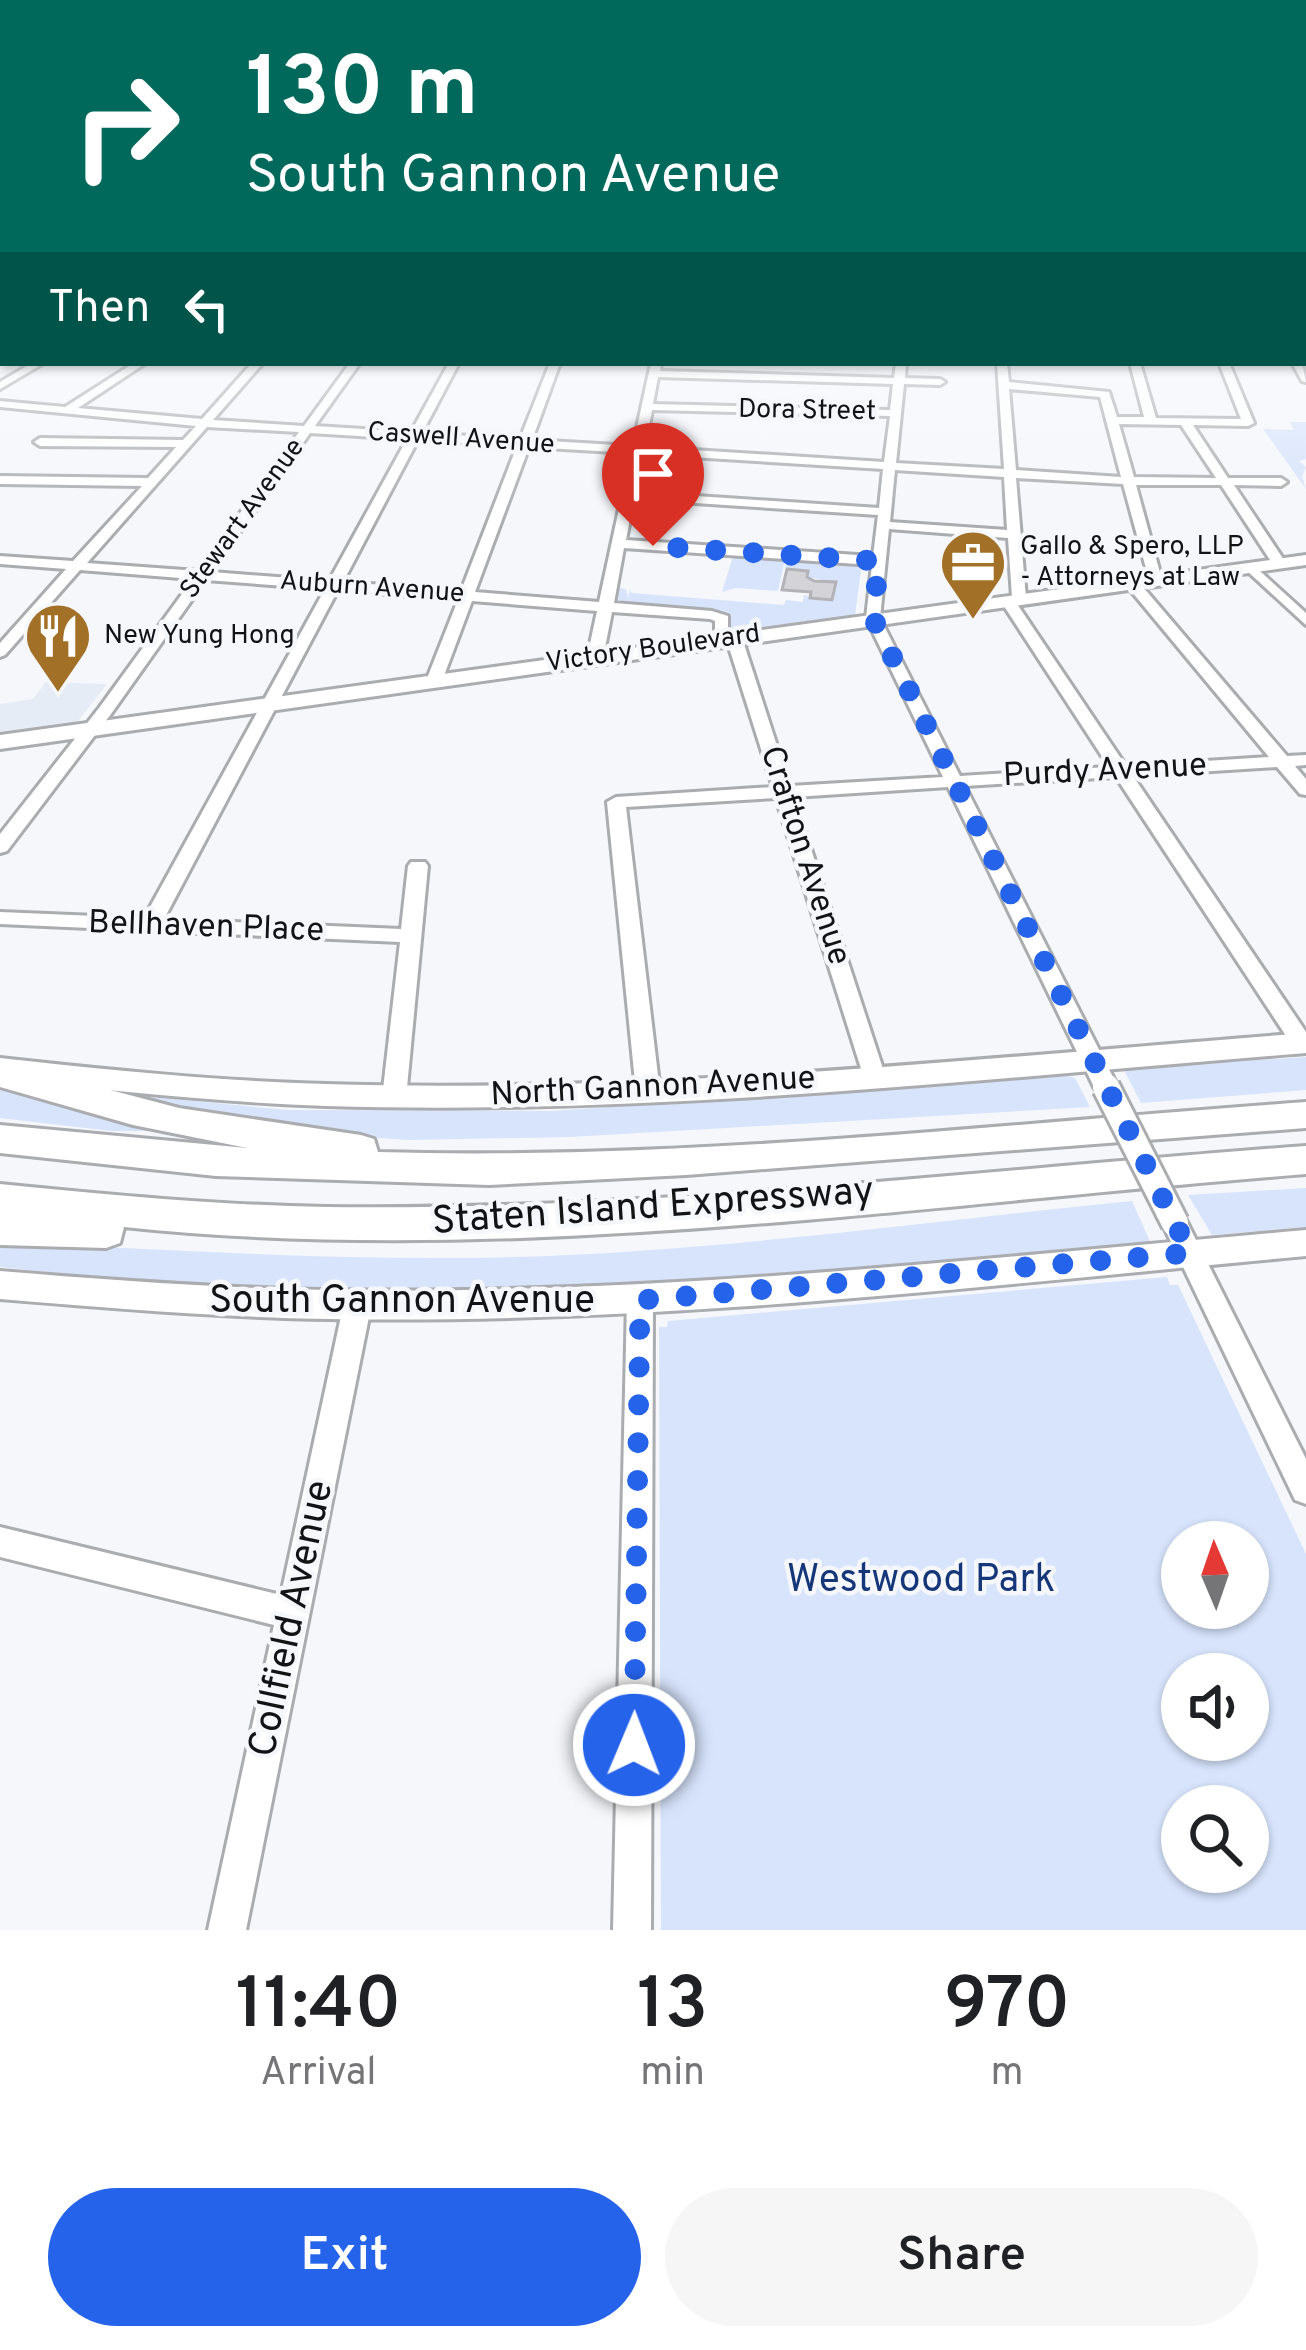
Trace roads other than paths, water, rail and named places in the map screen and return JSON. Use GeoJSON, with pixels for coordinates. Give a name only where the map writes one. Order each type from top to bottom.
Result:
{"type":"FeatureCollection","features":[{"type":"Feature","properties":{"kind":"highway"},"geometry":{"type":"LineString","coordinates":[[0,1071],[49,1090],[308,1144],[554,1168]]}},
{"type":"Feature","properties":{"kind":"highway","name":"Staten Island Expressway"},"geometry":{"type":"LineString","coordinates":[[0,1139],[287,1166],[554,1168],[1306,1115]]}},
{"type":"Feature","properties":{"kind":"highway","name":"Staten Island Expressway"},"geometry":{"type":"LineString","coordinates":[[0,1199],[311,1225],[449,1225],[1306,1160]]}},
{"type":"Feature","properties":{"kind":"highway"},"geometry":{"type":"LineString","coordinates":[[0,1229],[226,1238],[311,1225]]}},
{"type":"Feature","properties":{"kind":"main road","name":"Victory Boulevard"},"geometry":{"type":"LineString","coordinates":[[0,742],[1306,560]]}},
{"type":"Feature","properties":{"kind":"main road","name":"North Gannon Avenue"},"geometry":{"type":"LineString","coordinates":[[0,1071],[186,1089],[394,1098],[648,1092],[1304,1043]]}},
{"type":"Feature","properties":{"kind":"main road","name":"South Gannon Avenue"},"geometry":{"type":"LineString","coordinates":[[0,1285],[160,1300],[357,1307],[640,1300],[1182,1238],[1306,1243]]}},
{"type":"Feature","properties":{"kind":"street"},"geometry":{"type":"LineString","coordinates":[[0,386],[34,366]]}},
{"type":"Feature","properties":{"kind":"street"},"geometry":{"type":"LineString","coordinates":[[67,410],[136,366]]}},
{"type":"Feature","properties":{"kind":"street"},"geometry":{"type":"LineString","coordinates":[[0,652],[255,366]]}},
{"type":"Feature","properties":{"kind":"street","name":"Stewart Avenue"},"geometry":{"type":"LineString","coordinates":[[0,847],[354,366]]}},
{"type":"Feature","properties":{"kind":"street"},"geometry":{"type":"LineString","coordinates":[[150,926],[452,366]]}},
{"type":"Feature","properties":{"kind":"street"},"geometry":{"type":"LineString","coordinates":[[434,681],[554,366]]}},
{"type":"Feature","properties":{"kind":"street"},"geometry":{"type":"LineString","coordinates":[[795,376],[799,366]]}},
{"type":"Feature","properties":{"kind":"street"},"geometry":{"type":"LineString","coordinates":[[901,366],[873,618],[1306,1490]]}},
{"type":"Feature","properties":{"kind":"street"},"geometry":{"type":"LineString","coordinates":[[1002,366],[1014,534],[1013,599],[1120,771],[1304,1043]]}},
{"type":"Feature","properties":{"kind":"street"},"geometry":{"type":"LineString","coordinates":[[1137,366],[1151,421]]}},
{"type":"Feature","properties":{"kind":"street"},"geometry":{"type":"LineString","coordinates":[[1113,420],[1248,423],[1225,366]]}},
{"type":"Feature","properties":{"kind":"street"},"geometry":{"type":"LineString","coordinates":[[595,658],[655,368],[940,382]]}},
{"type":"Feature","properties":{"kind":"street"},"geometry":{"type":"LineString","coordinates":[[1004,385],[1101,392],[1113,420],[1155,580]]}},
{"type":"Feature","properties":{"kind":"street","name":"Caswell Avenue"},"geometry":{"type":"LineString","coordinates":[[0,404],[205,423],[1130,481],[1281,482]]}},
{"type":"Feature","properties":{"kind":"street","name":"Dora Street"},"geometry":{"type":"LineString","coordinates":[[647,407],[895,413]]}},
{"type":"Feature","properties":{"kind":"street"},"geometry":{"type":"LineString","coordinates":[[1185,422],[1279,563]]}},
{"type":"Feature","properties":{"kind":"street"},"geometry":{"type":"LineString","coordinates":[[40,442],[186,444]]}},
{"type":"Feature","properties":{"kind":"street"},"geometry":{"type":"LineString","coordinates":[[0,480],[152,482]]}},
{"type":"Feature","properties":{"kind":"street"},"geometry":{"type":"LineString","coordinates":[[629,495],[1014,534]]}},
{"type":"Feature","properties":{"kind":"street"},"geometry":{"type":"LineString","coordinates":[[618,544],[879,561]]}},
{"type":"Feature","properties":{"kind":"street","name":"Auburn Avenue"},"geometry":{"type":"LineString","coordinates":[[0,560],[712,615],[723,619],[727,639]]}},
{"type":"Feature","properties":{"kind":"street"},"geometry":{"type":"LineString","coordinates":[[1251,567],[1306,621]]}},
{"type":"Feature","properties":{"kind":"street"},"geometry":{"type":"LineString","coordinates":[[1132,583],[1306,790]]}},
{"type":"Feature","properties":{"kind":"street"},"geometry":{"type":"LineString","coordinates":[[0,628],[20,629]]}},
{"type":"Feature","properties":{"kind":"street","name":"Crafton Avenue"},"geometry":{"type":"LineString","coordinates":[[727,639],[783,790],[874,1075]]}},
{"type":"Feature","properties":{"kind":"street","name":"Purdy Avenue"},"geometry":{"type":"LineString","coordinates":[[648,1092],[616,802],[1306,760]]}},
{"type":"Feature","properties":{"kind":"street"},"geometry":{"type":"LineString","coordinates":[[394,1098],[418,866]]}},
{"type":"Feature","properties":{"kind":"street","name":"Bellhaven Place"},"geometry":{"type":"LineString","coordinates":[[0,918],[412,936]]}},
{"type":"Feature","properties":{"kind":"street"},"geometry":{"type":"LineString","coordinates":[[632,1930],[640,1300]]}},
{"type":"Feature","properties":{"kind":"street","name":"Collfield Avenue"},"geometry":{"type":"LineString","coordinates":[[227,1930],[357,1307]]}},
{"type":"Feature","properties":{"kind":"street"},"geometry":{"type":"LineString","coordinates":[[0,1542],[294,1614]]}},
{"type":"Feature","properties":{"kind":"place","name":"Gallo & Spero, LLP - Attorneys at Law"},"geometry":{"type":"Point","coordinates":[973,622]}},
{"type":"Feature","properties":{"kind":"place","name":"New Yung Hong"},"geometry":{"type":"Point","coordinates":[58,695]}},
{"type":"Feature","properties":{"kind":"park label","name":"Westwood Park"},"geometry":{"type":"Point","coordinates":[921,1581]}}]}
